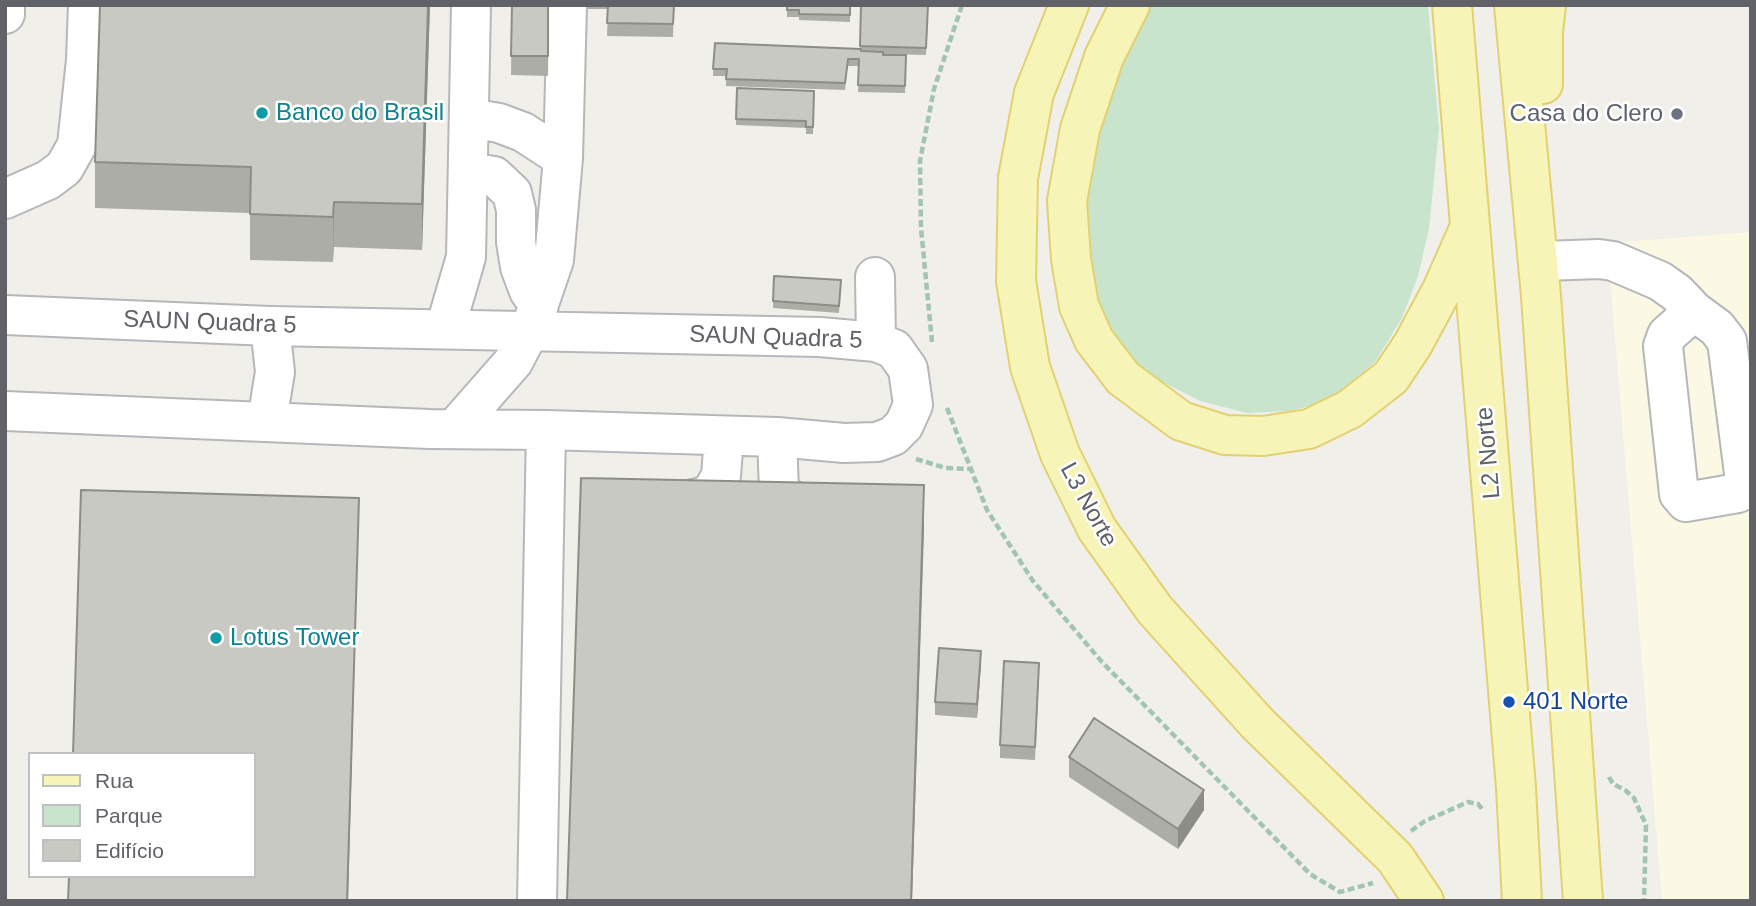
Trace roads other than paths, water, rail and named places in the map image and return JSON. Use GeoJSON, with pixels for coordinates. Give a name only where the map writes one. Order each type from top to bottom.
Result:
{"type":"FeatureCollection","features":[{"type":"Feature","properties":{"kind":"main road","name":"L3 Norte"},"geometry":{"type":"LineString","coordinates":[[1069,5],[1034,93],[1018,178],[1016,281],[1030,367],[1060,454],[1097,529],[1155,610],[1257,723],[1395,858],[1424,901]]}},
{"type":"Feature","properties":{"kind":"main road"},"geometry":{"type":"LineString","coordinates":[[1130,5],[1104,57],[1080,129],[1067,201],[1071,259],[1079,306],[1094,340],[1123,378],[1181,421],[1225,435],[1263,436],[1309,429],[1349,409],[1391,377],[1413,344],[1442,290],[1471,224]]}},
{"type":"Feature","properties":{"kind":"main road","name":"L2 Norte"},"geometry":{"type":"LineString","coordinates":[[1452,5],[1515,776],[1522,901]]}},
{"type":"Feature","properties":{"kind":"main road"},"geometry":{"type":"LineString","coordinates":[[1514,5],[1542,278],[1583,901]]}},
{"type":"Feature","properties":{"kind":"main road"},"geometry":{"type":"LineString","coordinates":[[1542,278],[1543,32],[1546,5]]}},
{"type":"Feature","properties":{"kind":"street"},"geometry":{"type":"LineString","coordinates":[[5,5],[5,14]]}},
{"type":"Feature","properties":{"kind":"street"},"geometry":{"type":"LineString","coordinates":[[5,199],[48,180],[64,168],[76,145],[86,60],[88,5]]}},
{"type":"Feature","properties":{"kind":"street"},"geometry":{"type":"LineString","coordinates":[[445,328],[466,257],[471,5]]}},
{"type":"Feature","properties":{"kind":"street"},"geometry":{"type":"LineString","coordinates":[[455,428],[513,362],[535,318],[554,260],[563,158],[567,5]]}},
{"type":"Feature","properties":{"kind":"street"},"geometry":{"type":"LineString","coordinates":[[469,118],[499,123],[523,132],[563,158]]}},
{"type":"Feature","properties":{"kind":"street"},"geometry":{"type":"LineString","coordinates":[[468,172],[494,176],[512,194],[516,210],[516,242],[520,267],[535,318]]}},
{"type":"Feature","properties":{"kind":"street"},"geometry":{"type":"LineString","coordinates":[[1542,278],[1599,259],[1613,261],[1660,281],[1717,328],[1727,341],[1745,481],[1744,503],[1686,502],[1679,494],[1663,346],[1673,328],[1694,311]]}},
{"type":"Feature","properties":{"kind":"street"},"geometry":{"type":"LineString","coordinates":[[875,277],[876,342]]}},
{"type":"Feature","properties":{"kind":"street","name":"SAUN Quadra 5"},"geometry":{"type":"LineString","coordinates":[[5,315],[270,326],[445,328],[535,318],[876,342],[894,349],[908,369],[913,405],[904,425],[893,436],[877,442],[844,443],[777,437]]}},
{"type":"Feature","properties":{"kind":"street"},"geometry":{"type":"LineString","coordinates":[[267,421],[275,372],[270,326]]}},
{"type":"Feature","properties":{"kind":"street"},"geometry":{"type":"LineString","coordinates":[[5,411],[430,429],[777,437],[779,492],[796,503],[850,514]]}},
{"type":"Feature","properties":{"kind":"street"},"geometry":{"type":"LineString","coordinates":[[537,901],[546,430]]}},
{"type":"Feature","properties":{"kind":"street"},"geometry":{"type":"LineString","coordinates":[[640,515],[657,507],[691,502],[710,495],[721,476],[724,436]]}},
{"type":"Feature","properties":{"kind":"street"},"geometry":{"type":"LineString","coordinates":[[542,660],[581,659]]}},
{"type":"Feature","properties":{"kind":"place","name":"Banco do Brasil"},"geometry":{"type":"Point","coordinates":[262,113]}},
{"type":"Feature","properties":{"kind":"place","name":"Casa do Clero"},"geometry":{"type":"Point","coordinates":[1677,114]}},
{"type":"Feature","properties":{"kind":"place","name":"Lotus Tower"},"geometry":{"type":"Point","coordinates":[216,638]}},
{"type":"Feature","properties":{"kind":"place","name":"401 Norte"},"geometry":{"type":"Point","coordinates":[1509,702]}}]}
